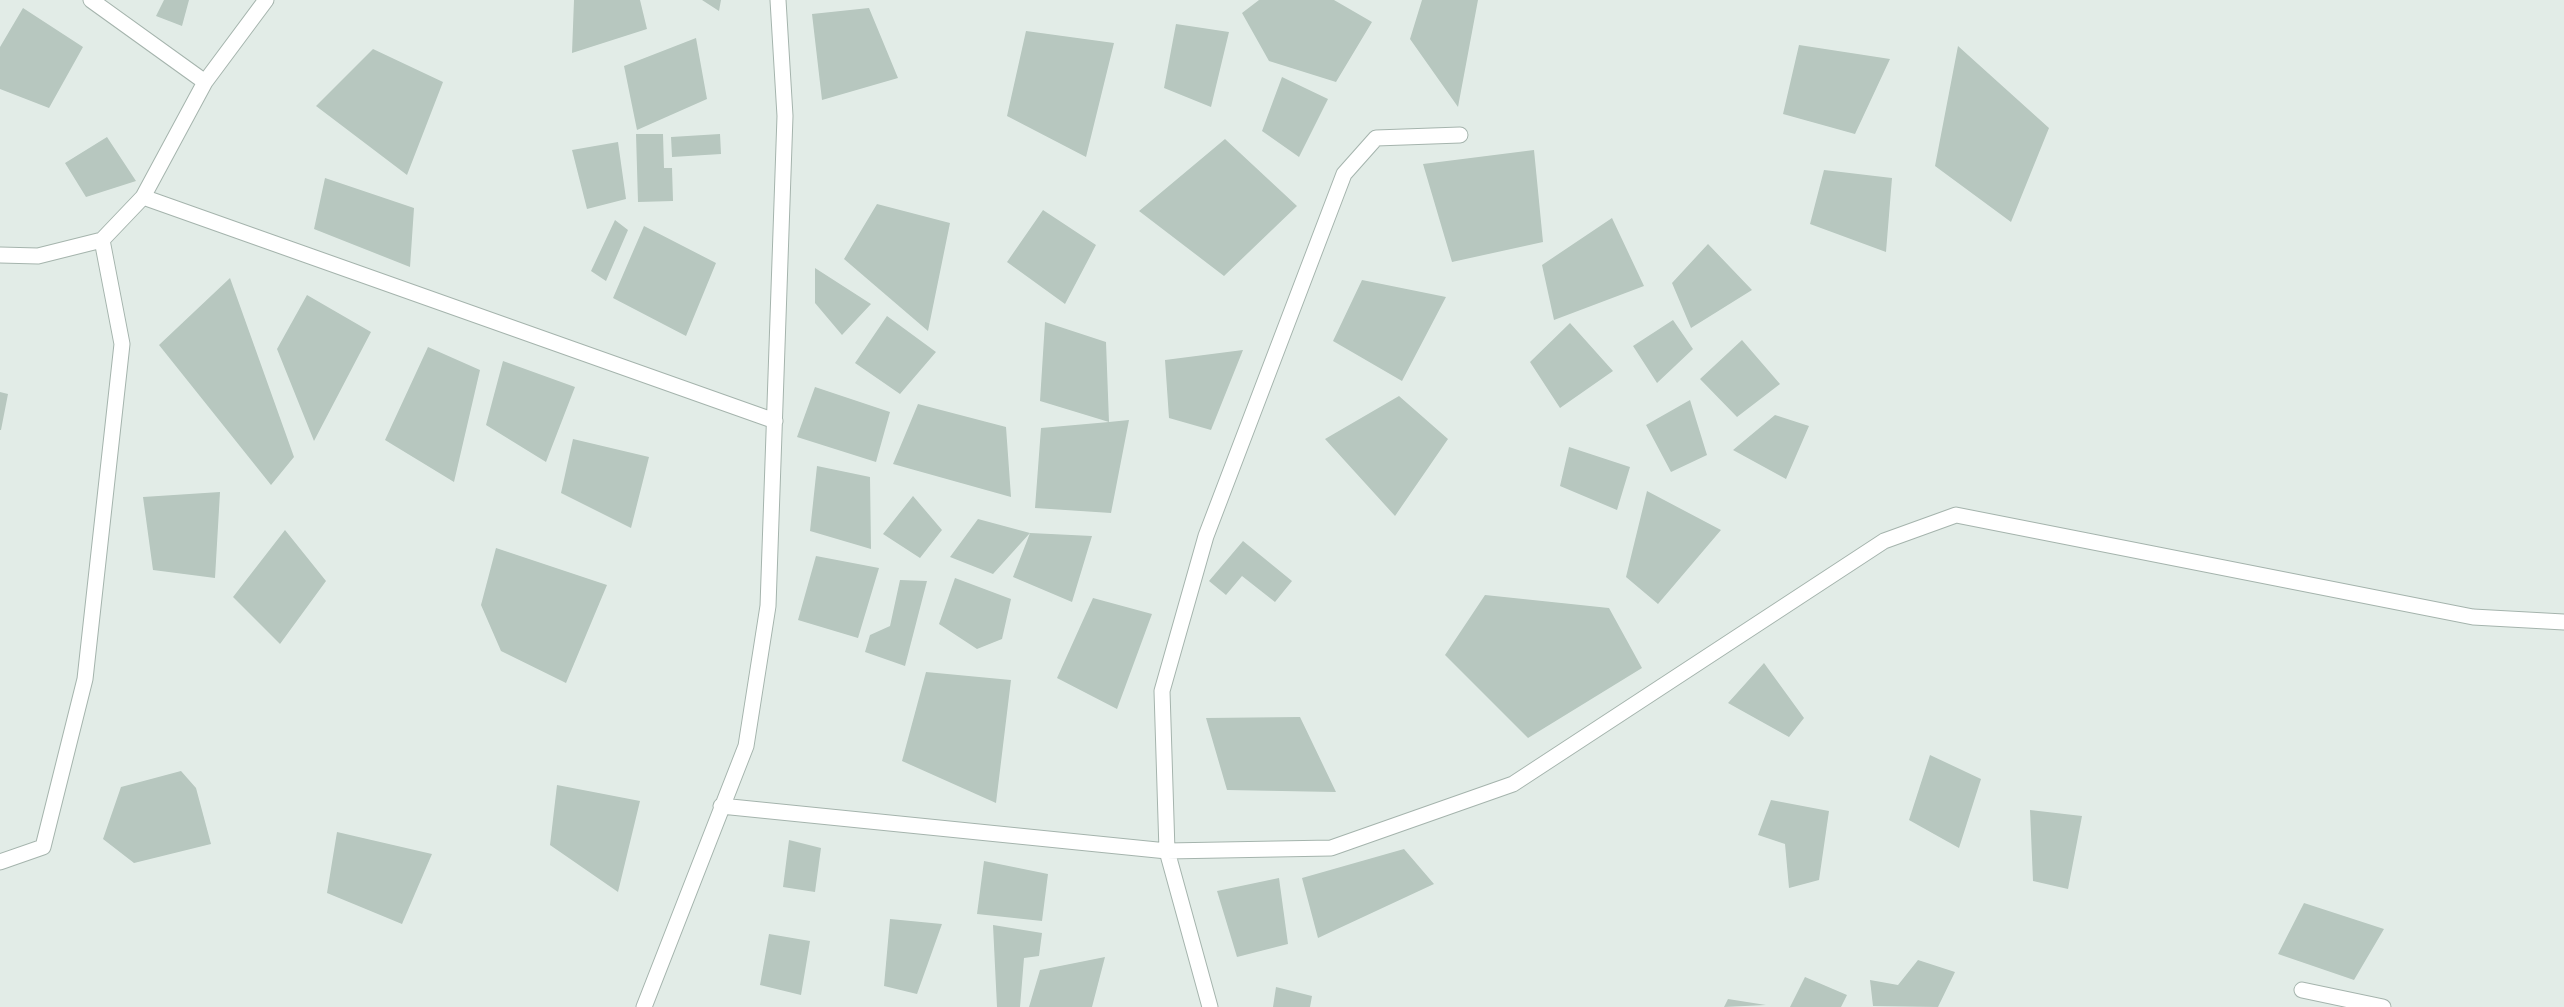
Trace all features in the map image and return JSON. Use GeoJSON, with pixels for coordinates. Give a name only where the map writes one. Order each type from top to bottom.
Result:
{"type":"FeatureCollection","features":[{"type":"Feature","properties":{"kind":"street"},"geometry":{"type":"LineString","coordinates":[[91,0],[205,82]]}},
{"type":"Feature","properties":{"kind":"street"},"geometry":{"type":"LineString","coordinates":[[0,255],[38,256],[102,240],[143,196],[205,82],[266,0]]}},
{"type":"Feature","properties":{"kind":"street"},"geometry":{"type":"LineString","coordinates":[[644,1007],[746,746],[768,606],[785,116],[778,0]]}},
{"type":"Feature","properties":{"kind":"street"},"geometry":{"type":"LineString","coordinates":[[1210,1007],[1167,851],[1162,691],[1206,536],[1344,174],[1376,138],[1460,134]]}},
{"type":"Feature","properties":{"kind":"street"},"geometry":{"type":"LineString","coordinates":[[143,196],[775,421]]}},
{"type":"Feature","properties":{"kind":"street"},"geometry":{"type":"LineString","coordinates":[[0,862],[44,847],[86,679],[122,344],[102,240]]}},
{"type":"Feature","properties":{"kind":"street"},"geometry":{"type":"LineString","coordinates":[[721,806],[1167,851],[1331,848],[1513,784],[1884,541],[1956,515],[2473,617],[2564,622]]}},
{"type":"Feature","properties":{"kind":"street"},"geometry":{"type":"LineString","coordinates":[[2302,990],[2383,1007]]}},
{"type":"Feature","properties":{"kind":"building"},"geometry":{"type":"Polygon","coordinates":[[[164,0],[189,0],[182,26],[156,16],[164,0]]]}},
{"type":"Feature","properties":{"kind":"building"},"geometry":{"type":"Polygon","coordinates":[[[574,0],[640,0],[647,29],[572,53],[574,0]]]}},
{"type":"Feature","properties":{"kind":"building"},"geometry":{"type":"Polygon","coordinates":[[[702,0],[721,0],[719,11],[702,0]]]}},
{"type":"Feature","properties":{"kind":"building"},"geometry":{"type":"Polygon","coordinates":[[[1259,0],[1334,0],[1372,22],[1336,82],[1269,61],[1242,13],[1259,0]]]}},
{"type":"Feature","properties":{"kind":"building"},"geometry":{"type":"Polygon","coordinates":[[[1422,0],[1478,0],[1458,107],[1410,39],[1422,0]]]}},
{"type":"Feature","properties":{"kind":"building"},"geometry":{"type":"Polygon","coordinates":[[[23,8],[83,47],[49,108],[0,89],[0,47],[23,8]]]}},
{"type":"Feature","properties":{"kind":"building"},"geometry":{"type":"Polygon","coordinates":[[[869,8],[898,78],[822,100],[812,14],[869,8]]]}},
{"type":"Feature","properties":{"kind":"building"},"geometry":{"type":"Polygon","coordinates":[[[1176,24],[1229,32],[1211,107],[1164,88],[1176,24]]]}},
{"type":"Feature","properties":{"kind":"building"},"geometry":{"type":"Polygon","coordinates":[[[1026,31],[1114,43],[1086,157],[1007,116],[1026,31]]]}},
{"type":"Feature","properties":{"kind":"building"},"geometry":{"type":"Polygon","coordinates":[[[696,38],[707,99],[637,130],[624,66],[696,38]]]}},
{"type":"Feature","properties":{"kind":"building"},"geometry":{"type":"Polygon","coordinates":[[[1799,45],[1890,59],[1855,134],[1783,114],[1799,45]]]}},
{"type":"Feature","properties":{"kind":"building"},"geometry":{"type":"Polygon","coordinates":[[[1958,46],[2049,128],[2011,222],[1935,166],[1958,46]]]}},
{"type":"Feature","properties":{"kind":"building"},"geometry":{"type":"Polygon","coordinates":[[[373,49],[443,82],[407,175],[316,106],[373,49]]]}},
{"type":"Feature","properties":{"kind":"building"},"geometry":{"type":"Polygon","coordinates":[[[1282,77],[1328,99],[1299,157],[1262,131],[1282,77]]]}},
{"type":"Feature","properties":{"kind":"building"},"geometry":{"type":"Polygon","coordinates":[[[636,134],[663,134],[664,168],[672,168],[673,201],[638,202],[636,134]]]}},
{"type":"Feature","properties":{"kind":"building"},"geometry":{"type":"Polygon","coordinates":[[[720,134],[721,154],[672,157],[671,137],[720,134]]]}},
{"type":"Feature","properties":{"kind":"building"},"geometry":{"type":"Polygon","coordinates":[[[107,137],[136,181],[86,197],[65,163],[107,137]]]}},
{"type":"Feature","properties":{"kind":"building"},"geometry":{"type":"Polygon","coordinates":[[[1225,139],[1297,206],[1224,276],[1139,211],[1225,139]]]}},
{"type":"Feature","properties":{"kind":"building"},"geometry":{"type":"Polygon","coordinates":[[[618,142],[626,199],[587,209],[572,150],[618,142]]]}},
{"type":"Feature","properties":{"kind":"building"},"geometry":{"type":"Polygon","coordinates":[[[1534,150],[1543,242],[1452,262],[1423,164],[1534,150]]]}},
{"type":"Feature","properties":{"kind":"building"},"geometry":{"type":"Polygon","coordinates":[[[1824,170],[1892,178],[1886,252],[1810,224],[1824,170]]]}},
{"type":"Feature","properties":{"kind":"building"},"geometry":{"type":"Polygon","coordinates":[[[325,178],[414,208],[410,267],[314,229],[325,178]]]}},
{"type":"Feature","properties":{"kind":"building"},"geometry":{"type":"Polygon","coordinates":[[[877,204],[950,223],[928,331],[844,259],[877,204]]]}},
{"type":"Feature","properties":{"kind":"building"},"geometry":{"type":"Polygon","coordinates":[[[1043,210],[1096,245],[1065,304],[1007,262],[1043,210]]]}},
{"type":"Feature","properties":{"kind":"building"},"geometry":{"type":"Polygon","coordinates":[[[1612,218],[1644,286],[1554,320],[1542,265],[1612,218]]]}},
{"type":"Feature","properties":{"kind":"building"},"geometry":{"type":"Polygon","coordinates":[[[615,220],[628,230],[606,281],[591,271],[615,220]]]}},
{"type":"Feature","properties":{"kind":"building"},"geometry":{"type":"Polygon","coordinates":[[[644,226],[716,263],[686,336],[613,298],[644,226]]]}},
{"type":"Feature","properties":{"kind":"building"},"geometry":{"type":"Polygon","coordinates":[[[1708,244],[1752,290],[1691,328],[1672,283],[1708,244]]]}},
{"type":"Feature","properties":{"kind":"building"},"geometry":{"type":"Polygon","coordinates":[[[815,268],[871,304],[842,335],[815,303],[815,268]]]}},
{"type":"Feature","properties":{"kind":"building"},"geometry":{"type":"Polygon","coordinates":[[[230,278],[294,457],[271,485],[159,345],[230,278]]]}},
{"type":"Feature","properties":{"kind":"building"},"geometry":{"type":"Polygon","coordinates":[[[1362,280],[1446,297],[1402,381],[1333,341],[1362,280]]]}},
{"type":"Feature","properties":{"kind":"building"},"geometry":{"type":"Polygon","coordinates":[[[307,295],[371,332],[314,441],[277,349],[307,295]]]}},
{"type":"Feature","properties":{"kind":"building"},"geometry":{"type":"Polygon","coordinates":[[[887,316],[936,352],[900,394],[855,363],[887,316]]]}},
{"type":"Feature","properties":{"kind":"building"},"geometry":{"type":"Polygon","coordinates":[[[1673,320],[1693,349],[1657,383],[1633,346],[1673,320]]]}},
{"type":"Feature","properties":{"kind":"building"},"geometry":{"type":"Polygon","coordinates":[[[1045,322],[1106,342],[1109,422],[1040,401],[1045,322]]]}},
{"type":"Feature","properties":{"kind":"building"},"geometry":{"type":"Polygon","coordinates":[[[1570,323],[1613,371],[1560,408],[1530,362],[1570,323]]]}},
{"type":"Feature","properties":{"kind":"building"},"geometry":{"type":"Polygon","coordinates":[[[1742,340],[1780,384],[1737,417],[1700,379],[1742,340]]]}},
{"type":"Feature","properties":{"kind":"building"},"geometry":{"type":"Polygon","coordinates":[[[428,347],[480,370],[454,482],[385,440],[428,347]]]}},
{"type":"Feature","properties":{"kind":"building"},"geometry":{"type":"Polygon","coordinates":[[[1243,350],[1211,430],[1169,418],[1165,360],[1243,350]]]}},
{"type":"Feature","properties":{"kind":"building"},"geometry":{"type":"Polygon","coordinates":[[[503,361],[575,387],[546,462],[486,425],[503,361]]]}},
{"type":"Feature","properties":{"kind":"building"},"geometry":{"type":"Polygon","coordinates":[[[815,387],[890,412],[876,462],[797,437],[815,387]]]}},
{"type":"Feature","properties":{"kind":"building"},"geometry":{"type":"Polygon","coordinates":[[[0,392],[8,394],[1,430],[0,430],[0,392]]]}},
{"type":"Feature","properties":{"kind":"building"},"geometry":{"type":"Polygon","coordinates":[[[1399,396],[1448,439],[1395,516],[1325,439],[1399,396]]]}},
{"type":"Feature","properties":{"kind":"building"},"geometry":{"type":"Polygon","coordinates":[[[1690,400],[1707,455],[1671,472],[1646,425],[1690,400]]]}},
{"type":"Feature","properties":{"kind":"building"},"geometry":{"type":"Polygon","coordinates":[[[918,404],[1006,427],[1011,497],[893,464],[918,404]]]}},
{"type":"Feature","properties":{"kind":"building"},"geometry":{"type":"Polygon","coordinates":[[[1775,415],[1809,426],[1786,479],[1733,450],[1775,415]]]}},
{"type":"Feature","properties":{"kind":"building"},"geometry":{"type":"Polygon","coordinates":[[[1129,420],[1111,513],[1035,508],[1041,428],[1129,420]]]}},
{"type":"Feature","properties":{"kind":"building"},"geometry":{"type":"Polygon","coordinates":[[[573,439],[649,457],[631,528],[561,493],[573,439]]]}},
{"type":"Feature","properties":{"kind":"building"},"geometry":{"type":"Polygon","coordinates":[[[1569,447],[1630,467],[1617,510],[1560,486],[1569,447]]]}},
{"type":"Feature","properties":{"kind":"building"},"geometry":{"type":"Polygon","coordinates":[[[817,466],[870,477],[871,549],[810,531],[817,466]]]}},
{"type":"Feature","properties":{"kind":"building"},"geometry":{"type":"Polygon","coordinates":[[[1647,491],[1721,530],[1658,604],[1626,577],[1647,491]]]}},
{"type":"Feature","properties":{"kind":"building"},"geometry":{"type":"Polygon","coordinates":[[[220,492],[215,578],[153,570],[143,497],[220,492]]]}},
{"type":"Feature","properties":{"kind":"building"},"geometry":{"type":"Polygon","coordinates":[[[913,496],[942,530],[920,558],[883,534],[913,496]]]}},
{"type":"Feature","properties":{"kind":"building"},"geometry":{"type":"Polygon","coordinates":[[[978,519],[1030,533],[993,574],[950,557],[978,519]]]}},
{"type":"Feature","properties":{"kind":"building"},"geometry":{"type":"Polygon","coordinates":[[[285,530],[326,581],[280,644],[233,597],[285,530]]]}},
{"type":"Feature","properties":{"kind":"building"},"geometry":{"type":"Polygon","coordinates":[[[1030,533],[1092,536],[1072,602],[1013,577],[1030,533]]]}},
{"type":"Feature","properties":{"kind":"building"},"geometry":{"type":"Polygon","coordinates":[[[1243,541],[1292,581],[1275,602],[1242,576],[1226,595],[1209,581],[1243,541]]]}},
{"type":"Feature","properties":{"kind":"building"},"geometry":{"type":"Polygon","coordinates":[[[496,548],[607,585],[566,683],[501,651],[481,605],[496,548]]]}},
{"type":"Feature","properties":{"kind":"building"},"geometry":{"type":"Polygon","coordinates":[[[816,556],[879,568],[858,638],[798,620],[816,556]]]}},
{"type":"Feature","properties":{"kind":"building"},"geometry":{"type":"Polygon","coordinates":[[[955,578],[1011,599],[1002,639],[977,649],[939,624],[955,578]]]}},
{"type":"Feature","properties":{"kind":"building"},"geometry":{"type":"Polygon","coordinates":[[[900,580],[927,581],[905,666],[865,652],[870,635],[890,626],[900,580]]]}},
{"type":"Feature","properties":{"kind":"building"},"geometry":{"type":"Polygon","coordinates":[[[1485,595],[1609,608],[1642,668],[1528,738],[1445,655],[1485,595]]]}},
{"type":"Feature","properties":{"kind":"building"},"geometry":{"type":"Polygon","coordinates":[[[1093,598],[1152,614],[1117,709],[1057,678],[1093,598]]]}},
{"type":"Feature","properties":{"kind":"building"},"geometry":{"type":"Polygon","coordinates":[[[1764,663],[1804,718],[1789,737],[1728,703],[1764,663]]]}},
{"type":"Feature","properties":{"kind":"building"},"geometry":{"type":"Polygon","coordinates":[[[926,672],[1011,680],[996,803],[902,761],[926,672]]]}},
{"type":"Feature","properties":{"kind":"building"},"geometry":{"type":"Polygon","coordinates":[[[1300,717],[1336,792],[1227,790],[1206,718],[1300,717]]]}},
{"type":"Feature","properties":{"kind":"building"},"geometry":{"type":"Polygon","coordinates":[[[1930,755],[1981,779],[1959,848],[1909,820],[1930,755]]]}},
{"type":"Feature","properties":{"kind":"building"},"geometry":{"type":"Polygon","coordinates":[[[181,771],[196,788],[211,844],[134,863],[103,839],[121,787],[181,771]]]}},
{"type":"Feature","properties":{"kind":"building"},"geometry":{"type":"Polygon","coordinates":[[[557,785],[640,801],[618,892],[550,845],[557,785]]]}},
{"type":"Feature","properties":{"kind":"building"},"geometry":{"type":"Polygon","coordinates":[[[1771,800],[1829,811],[1819,880],[1789,888],[1785,844],[1758,835],[1771,800]]]}},
{"type":"Feature","properties":{"kind":"building"},"geometry":{"type":"Polygon","coordinates":[[[2030,810],[2082,816],[2068,889],[2033,881],[2030,810]]]}},
{"type":"Feature","properties":{"kind":"building"},"geometry":{"type":"Polygon","coordinates":[[[337,832],[432,854],[402,924],[327,893],[337,832]]]}},
{"type":"Feature","properties":{"kind":"building"},"geometry":{"type":"Polygon","coordinates":[[[789,840],[821,848],[815,892],[783,887],[789,840]]]}},
{"type":"Feature","properties":{"kind":"building"},"geometry":{"type":"Polygon","coordinates":[[[1404,849],[1434,884],[1318,938],[1302,878],[1404,849]]]}},
{"type":"Feature","properties":{"kind":"building"},"geometry":{"type":"Polygon","coordinates":[[[984,861],[1048,874],[1042,921],[977,914],[984,861]]]}},
{"type":"Feature","properties":{"kind":"building"},"geometry":{"type":"Polygon","coordinates":[[[1279,878],[1288,944],[1237,957],[1217,891],[1279,878]]]}},
{"type":"Feature","properties":{"kind":"building"},"geometry":{"type":"Polygon","coordinates":[[[2304,903],[2384,929],[2354,980],[2278,954],[2304,903]]]}},
{"type":"Feature","properties":{"kind":"building"},"geometry":{"type":"Polygon","coordinates":[[[890,919],[942,924],[917,994],[884,986],[890,919]]]}},
{"type":"Feature","properties":{"kind":"building"},"geometry":{"type":"Polygon","coordinates":[[[993,925],[1042,933],[1039,956],[1024,958],[1020,1007],[997,1007],[993,925]]]}},
{"type":"Feature","properties":{"kind":"building"},"geometry":{"type":"Polygon","coordinates":[[[769,934],[810,941],[801,995],[760,985],[769,934]]]}},
{"type":"Feature","properties":{"kind":"building"},"geometry":{"type":"Polygon","coordinates":[[[1105,957],[1092,1007],[1029,1007],[1040,970],[1105,957]]]}},
{"type":"Feature","properties":{"kind":"building"},"geometry":{"type":"Polygon","coordinates":[[[1918,960],[1955,972],[1938,1007],[1873,1006],[1870,980],[1898,985],[1918,960]]]}},
{"type":"Feature","properties":{"kind":"building"},"geometry":{"type":"Polygon","coordinates":[[[1805,977],[1847,995],[1841,1007],[1790,1007],[1805,977]]]}},
{"type":"Feature","properties":{"kind":"building"},"geometry":{"type":"Polygon","coordinates":[[[1276,987],[1312,996],[1310,1007],[1273,1007],[1276,987]]]}},
{"type":"Feature","properties":{"kind":"building"},"geometry":{"type":"Polygon","coordinates":[[[1728,999],[1766,1005],[1724,1007],[1728,999]]]}}]}
